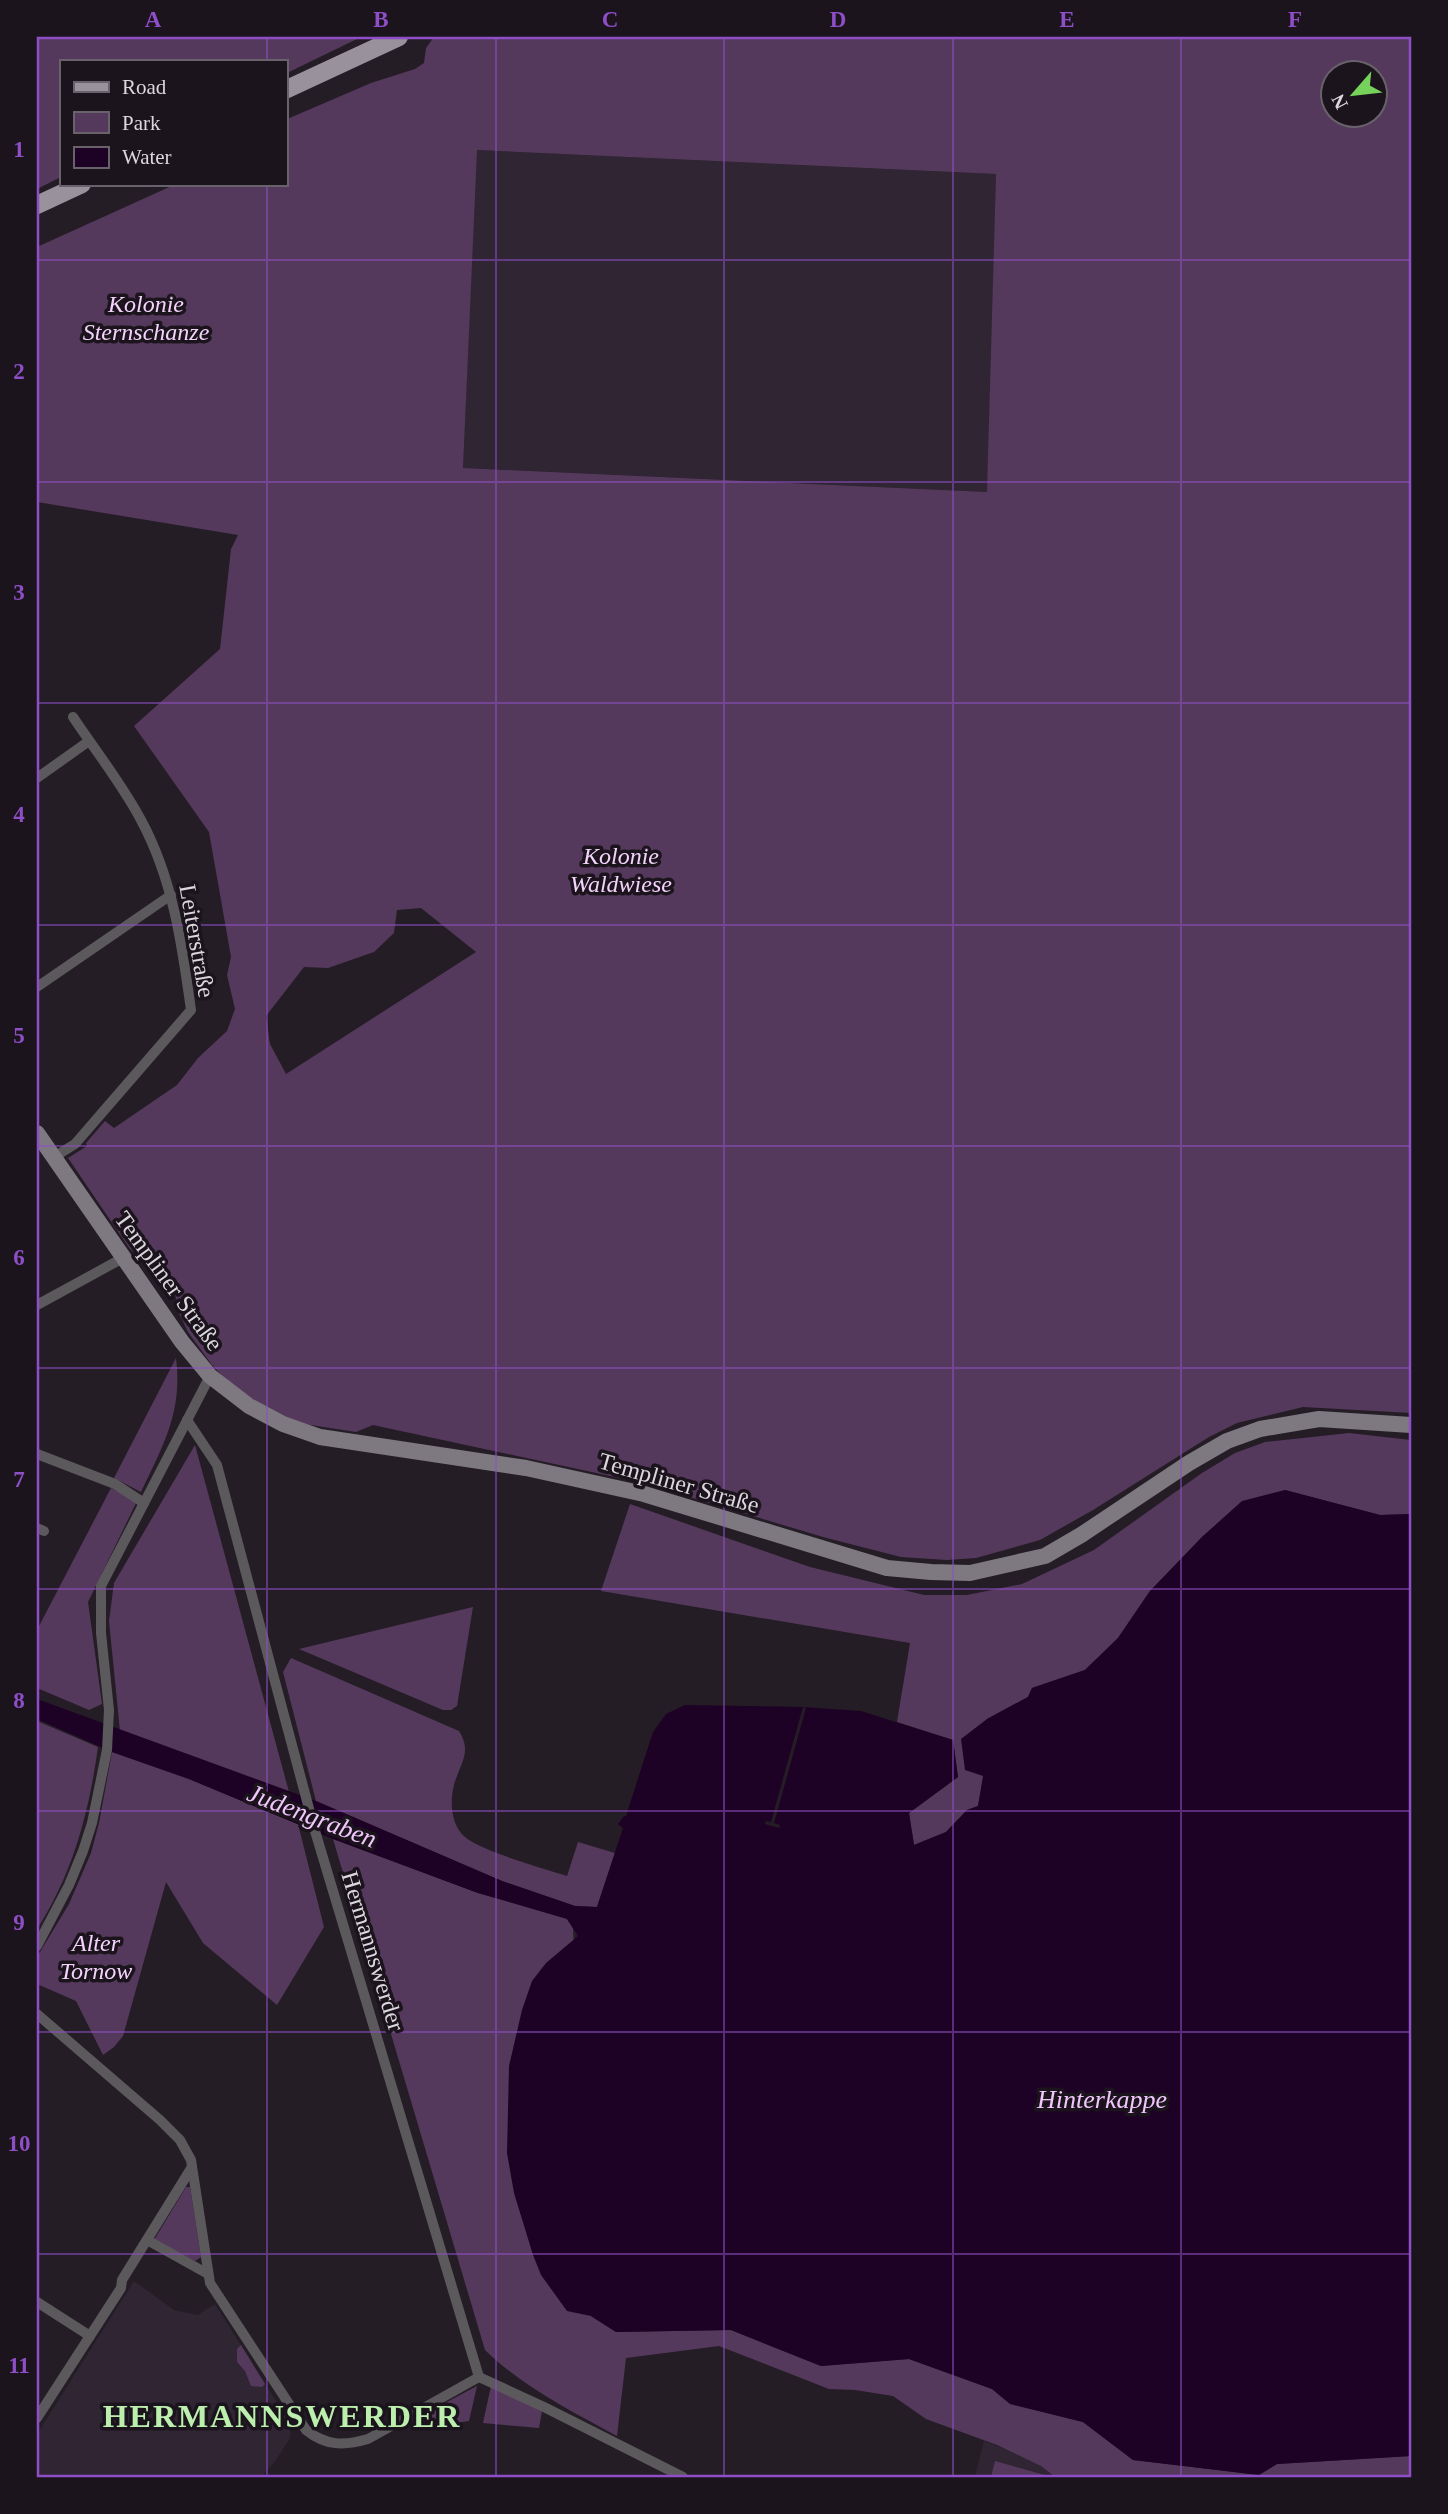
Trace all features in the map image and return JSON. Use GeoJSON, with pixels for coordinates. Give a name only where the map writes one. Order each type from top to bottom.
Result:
{"type":"FeatureCollection","features":[{"type":"Feature","properties":{"kind":"main road"},"geometry":{"type":"LineString","coordinates":[[287,89],[400,37]]}},
{"type":"Feature","properties":{"kind":"main road"},"geometry":{"type":"LineString","coordinates":[[37,205],[78,186]]}},
{"type":"Feature","properties":{"kind":"street","name":"Leiterstraße"},"geometry":{"type":"LineString","coordinates":[[54,1157],[75,1144],[191,1010],[181,941],[171,895],[159,859],[141,818],[72,717]]}},
{"type":"Feature","properties":{"kind":"street"},"geometry":{"type":"LineString","coordinates":[[37,778],[89,741]]}},
{"type":"Feature","properties":{"kind":"street"},"geometry":{"type":"LineString","coordinates":[[37,987],[171,895]]}},
{"type":"Feature","properties":{"kind":"street","name":"Templiner Straße"},"geometry":{"type":"LineString","coordinates":[[37,1133],[182,1342],[210,1376],[249,1406],[283,1424],[320,1437],[526,1468],[644,1494],[887,1568],[970,1573],[1045,1556],[1227,1441],[1259,1429],[1319,1419],[1411,1425]]}},
{"type":"Feature","properties":{"kind":"street"},"geometry":{"type":"LineString","coordinates":[[37,1305],[123,1258]]}},
{"type":"Feature","properties":{"kind":"street"},"geometry":{"type":"LineString","coordinates":[[37,1946],[69,1885],[83,1851],[92,1823],[107,1750],[109,1726],[101,1633],[101,1586],[210,1376]]}},
{"type":"Feature","properties":{"kind":"street","name":"Hermannswerder"},"geometry":{"type":"LineString","coordinates":[[187,1420],[217,1465],[315,1831],[479,2377]]}},
{"type":"Feature","properties":{"kind":"street"},"geometry":{"type":"LineString","coordinates":[[37,1454],[115,1484],[144,1503]]}},
{"type":"Feature","properties":{"kind":"street"},"geometry":{"type":"LineString","coordinates":[[37,2014],[180,2140],[192,2167],[210,2283],[299,2422],[315,2438],[326,2443],[348,2445],[368,2439],[479,2377],[683,2477]]}},
{"type":"Feature","properties":{"kind":"street"},"geometry":{"type":"LineString","coordinates":[[37,2418],[121,2288],[122,2280],[192,2167]]}},
{"type":"Feature","properties":{"kind":"street"},"geometry":{"type":"LineString","coordinates":[[147,2240],[208,2274]]}},
{"type":"Feature","properties":{"kind":"street"},"geometry":{"type":"LineString","coordinates":[[37,2302],[90,2336]]}},
{"type":"Feature","properties":{"kind":"shaded area"},"geometry":{"type":"Polygon","coordinates":[[[476,150],[996,174],[988,492],[463,468],[476,150]]]}},
{"type":"Feature","properties":{"kind":"shaded area"},"geometry":{"type":"Polygon","coordinates":[[[134,2281],[174,2310],[198,2315],[215,2304],[291,2425],[290,2438],[261,2477],[37,2477],[37,2434],[134,2281]]]}},
{"type":"Feature","properties":{"kind":"shaded area"},"geometry":{"type":"Polygon","coordinates":[[[984,2441],[1041,2466],[1055,2477],[975,2477],[984,2441]]]}},
{"type":"Feature","properties":{"kind":"green space"},"geometry":{"type":"Polygon","coordinates":[[[37,37],[361,37],[287,73],[287,60],[60,60],[60,178],[37,189],[37,37]]]}},
{"type":"Feature","properties":{"kind":"green space"},"geometry":{"type":"Polygon","coordinates":[[[434,37],[1411,37],[1411,1413],[1303,1407],[1237,1423],[1209,1437],[1040,1540],[976,1558],[947,1560],[901,1557],[823,1537],[643,1483],[373,1425],[356,1432],[304,1424],[273,1414],[233,1387],[212,1365],[188,1332],[179,1313],[175,1294],[165,1277],[130,1249],[68,1158],[87,1146],[86,1143],[105,1121],[114,1128],[177,1085],[198,1058],[227,1031],[235,1009],[227,975],[231,957],[209,832],[134,726],[220,649],[231,549],[238,535],[37,502],[37,247],[172,186],[287,186],[287,119],[371,83],[415,69],[424,63],[426,48],[434,37]],[[477,150],[463,468],[987,492],[996,174],[477,150]],[[421,908],[397,910],[394,933],[374,952],[328,968],[304,967],[266,1016],[270,1044],[286,1074],[476,952],[421,908]]]}},
{"type":"Feature","properties":{"kind":"green space"},"geometry":{"type":"Polygon","coordinates":[[[176,1358],[177,1395],[174,1412],[164,1443],[141,1492],[114,1478],[176,1358]]]}},
{"type":"Feature","properties":{"kind":"green space"},"geometry":{"type":"Polygon","coordinates":[[[1349,1433],[1411,1440],[1411,1514],[1380,1515],[1285,1490],[1203,1536],[1150,1591],[1118,1638],[1085,1670],[1032,1688],[1028,1697],[987,1719],[984,1775],[978,1806],[967,1810],[946,1832],[914,1845],[909,1813],[958,1777],[953,1740],[897,1722],[910,1643],[601,1591],[630,1504],[810,1567],[924,1595],[967,1595],[1022,1584],[1094,1550],[1202,1473],[1235,1453],[1265,1442],[1349,1433]]]}},
{"type":"Feature","properties":{"kind":"green space"},"geometry":{"type":"Polygon","coordinates":[[[195,1445],[289,1792],[120,1731],[109,1621],[114,1583],[195,1445]]]}},
{"type":"Feature","properties":{"kind":"green space"},"geometry":{"type":"Polygon","coordinates":[[[111,1488],[137,1501],[88,1602],[102,1704],[89,1710],[37,1688],[37,1630],[111,1488]]]}},
{"type":"Feature","properties":{"kind":"green space"},"geometry":{"type":"Polygon","coordinates":[[[473,1607],[457,1706],[451,1710],[443,1710],[299,1649],[473,1607]]]}},
{"type":"Feature","properties":{"kind":"green space"},"geometry":{"type":"Polygon","coordinates":[[[291,1658],[459,1731],[465,1754],[454,1783],[453,1817],[460,1831],[474,1843],[567,1876],[578,1842],[615,1853],[597,1907],[575,1906],[502,1881],[316,1801],[283,1672],[291,1658]]]}},
{"type":"Feature","properties":{"kind":"green space","name":"Alter Tornow"},"geometry":{"type":"Polygon","coordinates":[[[37,1721],[98,1747],[90,1795],[78,1841],[50,1908],[37,1929],[37,1721]]]}},
{"type":"Feature","properties":{"kind":"green space"},"geometry":{"type":"Polygon","coordinates":[[[112,1752],[189,1779],[298,1824],[324,1927],[277,2005],[203,1943],[166,1882],[123,2036],[103,2055],[76,2001],[37,1984],[37,1957],[69,1904],[91,1853],[112,1752]]]}},
{"type":"Feature","properties":{"kind":"green space"},"geometry":{"type":"Polygon","coordinates":[[[333,1839],[478,1893],[562,1916],[573,1928],[591,2316],[616,2332],[731,2330],[821,2366],[909,2359],[992,2389],[1011,2404],[1083,2422],[1133,2460],[1259,2475],[1277,2464],[1411,2456],[1411,2477],[1055,2477],[1041,2466],[997,2445],[926,2419],[893,2396],[829,2389],[719,2346],[626,2358],[617,2436],[548,2398],[515,2376],[485,2350],[333,1839]]]}},
{"type":"Feature","properties":{"kind":"green space"},"geometry":{"type":"Polygon","coordinates":[[[186,2187],[190,2187],[201,2257],[195,2261],[154,2240],[186,2187]]]}},
{"type":"Feature","properties":{"kind":"green space"},"geometry":{"type":"Polygon","coordinates":[[[241,2345],[265,2384],[262,2387],[251,2386],[245,2371],[237,2362],[237,2349],[241,2345]]]}},
{"type":"Feature","properties":{"kind":"green space"},"geometry":{"type":"Polygon","coordinates":[[[477,2386],[469,2421],[417,2428],[413,2420],[477,2386]]]}},
{"type":"Feature","properties":{"kind":"green space"},"geometry":{"type":"Polygon","coordinates":[[[491,2386],[542,2411],[539,2428],[483,2423],[491,2386]]]}},
{"type":"Feature","properties":{"kind":"green space"},"geometry":{"type":"Polygon","coordinates":[[[995,2461],[1052,2477],[991,2477],[995,2461]]]}},
{"type":"Feature","properties":{"kind":"water","name":"Hinterkappe"},"geometry":{"type":"Polygon","coordinates":[[[1285,1490],[1380,1515],[1411,1514],[1411,2456],[1277,2464],[1259,2475],[1133,2460],[1083,2422],[1010,2404],[992,2389],[909,2359],[821,2366],[731,2330],[616,2332],[591,2316],[567,2311],[541,2275],[533,2255],[514,2193],[507,2153],[509,2066],[522,2010],[532,1981],[546,1963],[578,1936],[567,1919],[478,1893],[333,1839],[189,1779],[112,1752],[37,1719],[37,1699],[316,1801],[502,1881],[575,1906],[597,1907],[623,1828],[618,1824],[626,1816],[653,1732],[666,1714],[685,1705],[861,1711],[953,1740],[958,1777],[909,1813],[914,1845],[946,1832],[967,1810],[978,1806],[983,1776],[965,1770],[961,1739],[987,1719],[1028,1697],[1032,1688],[1085,1670],[1118,1638],[1150,1591],[1203,1536],[1242,1501],[1285,1490]]]}},
{"type":"Feature","properties":{"kind":"pier"},"geometry":{"type":"Polygon","coordinates":[[[803,1707],[806,1708],[774,1823],[780,1825],[779,1828],[765,1824],[766,1821],[771,1822],[803,1707]]]}},
{"type":"Feature","properties":{"kind":"district","name":"HERMANNSWERDER"},"geometry":{"type":"Point","coordinates":[282,2416]}},
{"type":"Feature","properties":{"kind":"park label","name":"Kolonie Sternschanze"},"geometry":{"type":"Point","coordinates":[146,318]}},
{"type":"Feature","properties":{"kind":"park label","name":"Kolonie Waldwiese"},"geometry":{"type":"Point","coordinates":[621,870]}},
{"type":"Feature","properties":{"kind":"water label","name":"Judengraben"},"geometry":{"type":"Point","coordinates":[312,1816]}}]}
